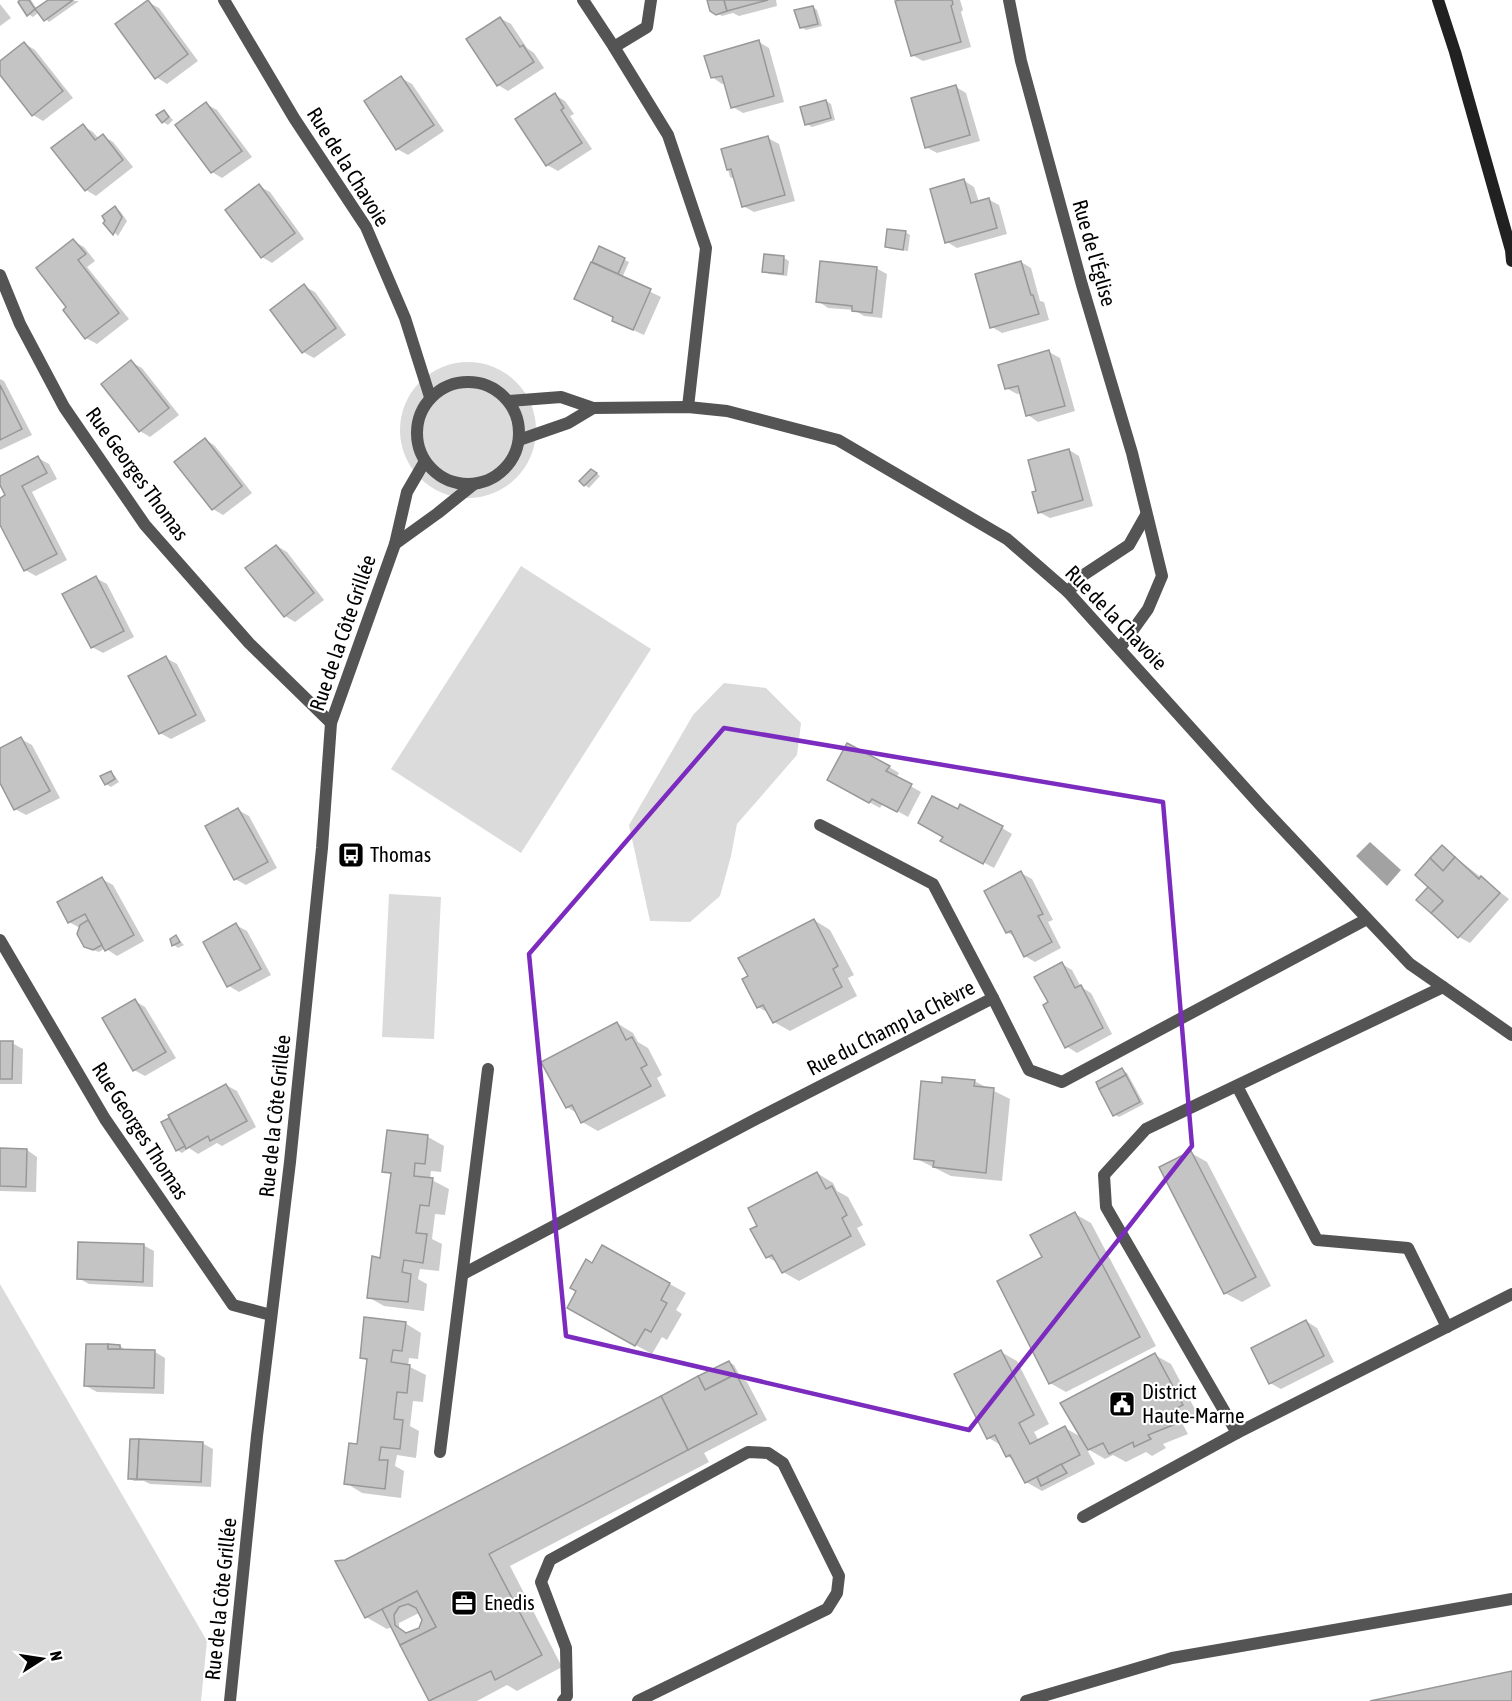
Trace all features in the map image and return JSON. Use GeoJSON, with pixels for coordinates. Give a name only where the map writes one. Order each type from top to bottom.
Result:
{"type":"FeatureCollection","features":[{"type":"Feature","properties":{"kind":"street","name":"Rue de la Chavoie"},"geometry":{"type":"LineString","coordinates":[[224,0],[294,118],[366,227],[405,318],[430,397]]}},
{"type":"Feature","properties":{"kind":"street"},"geometry":{"type":"LineString","coordinates":[[583,0],[668,135],[706,248],[688,407]]}},
{"type":"Feature","properties":{"kind":"street"},"geometry":{"type":"LineString","coordinates":[[614,47],[647,27],[651,0]]}},
{"type":"Feature","properties":{"kind":"street","name":"Rue de l'Église"},"geometry":{"type":"LineString","coordinates":[[1009,0],[1021,61],[1131,453],[1162,576],[1148,609],[1120,648]]}},
{"type":"Feature","properties":{"kind":"street"},"geometry":{"type":"LineString","coordinates":[[1438,0],[1455,52],[1511,250],[1512,261]]}},
{"type":"Feature","properties":{"kind":"street","name":"Rue Georges Thomas"},"geometry":{"type":"LineString","coordinates":[[0,275],[20,324],[64,407],[146,525],[249,643],[331,723]]}},
{"type":"Feature","properties":{"kind":"street"},"geometry":{"type":"LineString","coordinates":[[461,381],[479,382],[495,389],[509,401],[516,413],[519,440],[514,456],[504,470],[490,479],[474,484],[460,484],[446,480],[434,472],[425,461],[418,445],[416,428],[421,412],[430,397],[444,387],[461,381]]}},
{"type":"Feature","properties":{"kind":"street","name":"Rue de la Chavoie"},"geometry":{"type":"LineString","coordinates":[[509,401],[561,397],[592,408],[688,407],[727,411],[838,440],[1007,539],[1068,592],[1262,807],[1410,964],[1512,1035]]}},
{"type":"Feature","properties":{"kind":"street"},"geometry":{"type":"LineString","coordinates":[[519,440],[568,423],[592,408]]}},
{"type":"Feature","properties":{"kind":"street","name":"Rue de la Côte Grillée"},"geometry":{"type":"LineString","coordinates":[[230,1701],[290,1162],[322,848],[331,723],[395,544],[407,492],[425,461]]}},
{"type":"Feature","properties":{"kind":"street","name":"Rue de la Côte Grillée"},"geometry":{"type":"LineString","coordinates":[[395,544],[474,484]]}},
{"type":"Feature","properties":{"kind":"street"},"geometry":{"type":"LineString","coordinates":[[1068,592],[1082,576],[1130,545],[1146,514]]}},
{"type":"Feature","properties":{"kind":"street"},"geometry":{"type":"LineString","coordinates":[[820,825],[933,884],[993,998]]}},
{"type":"Feature","properties":{"kind":"street","name":"Rue du Champ la Chèvre"},"geometry":{"type":"LineString","coordinates":[[463,1274],[758,1118],[993,998],[1029,1070],[1062,1082],[1367,919]]}},
{"type":"Feature","properties":{"kind":"street","name":"Rue Georges Thomas"},"geometry":{"type":"LineString","coordinates":[[0,940],[105,1119],[219,1286],[233,1305],[272,1315]]}},
{"type":"Feature","properties":{"kind":"street"},"geometry":{"type":"LineString","coordinates":[[1237,1433],[1106,1207],[1104,1175],[1146,1130],[1443,987]]}},
{"type":"Feature","properties":{"kind":"street"},"geometry":{"type":"LineString","coordinates":[[440,1452],[488,1069]]}},
{"type":"Feature","properties":{"kind":"street"},"geometry":{"type":"LineString","coordinates":[[1237,1086],[1317,1240],[1408,1248],[1447,1327]]}},
{"type":"Feature","properties":{"kind":"street"},"geometry":{"type":"LineString","coordinates":[[1083,1517],[1237,1433],[1512,1294]]}},
{"type":"Feature","properties":{"kind":"street"},"geometry":{"type":"LineString","coordinates":[[564,1701],[567,1696],[566,1648],[540,1582],[550,1560],[748,1452],[768,1453],[783,1463],[839,1576],[837,1593],[827,1610],[638,1701]]}},
{"type":"Feature","properties":{"kind":"street"},"geometry":{"type":"LineString","coordinates":[[1026,1701],[1172,1658],[1512,1599]]}},
{"type":"Feature","properties":{"kind":"highlighted area"},"geometry":{"type":"Polygon","coordinates":[[[724,728],[1163,802],[1192,1146],[969,1430],[566,1336],[529,954],[724,728]]]}},
{"type":"Feature","properties":{"kind":"shaded area"},"geometry":{"type":"Polygon","coordinates":[[[468,362],[494,367],[506,373],[516,382],[525,392],[531,404],[536,430],[531,456],[525,468],[516,478],[506,487],[494,493],[468,498],[442,493],[430,487],[420,478],[411,468],[405,456],[400,430],[405,404],[411,392],[420,382],[430,373],[442,367],[468,362]]]}},
{"type":"Feature","properties":{"kind":"shaded area"},"geometry":{"type":"Polygon","coordinates":[[[521,566],[651,649],[521,853],[391,769],[521,566]]]}},
{"type":"Feature","properties":{"kind":"shaded area"},"geometry":{"type":"Polygon","coordinates":[[[724,683],[766,688],[801,723],[797,755],[737,824],[720,896],[690,922],[650,921],[629,825],[693,715],[724,683]]]}},
{"type":"Feature","properties":{"kind":"shaded area"},"geometry":{"type":"Polygon","coordinates":[[[1370,842],[1401,870],[1387,886],[1356,856],[1370,842]]]}},
{"type":"Feature","properties":{"kind":"shaded area"},"geometry":{"type":"Polygon","coordinates":[[[389,894],[441,897],[434,1039],[382,1037],[389,894]]]}},
{"type":"Feature","properties":{"kind":"shaded area"},"geometry":{"type":"Polygon","coordinates":[[[0,1284],[207,1641],[201,1701],[0,1701],[0,1284]]]}},
{"type":"Feature","properties":{"kind":"building"},"geometry":{"type":"Polygon","coordinates":[[[29,0],[35,9],[27,16],[18,2],[29,0]]]}},
{"type":"Feature","properties":{"kind":"building"},"geometry":{"type":"Polygon","coordinates":[[[48,0],[73,0],[44,21],[35,9],[48,0]]]}},
{"type":"Feature","properties":{"kind":"building"},"geometry":{"type":"Polygon","coordinates":[[[148,0],[188,54],[155,79],[115,24],[148,0]]]}},
{"type":"Feature","properties":{"kind":"building"},"geometry":{"type":"Polygon","coordinates":[[[707,0],[724,0],[727,11],[716,15],[710,11],[707,0]]]}},
{"type":"Feature","properties":{"kind":"building"},"geometry":{"type":"Polygon","coordinates":[[[724,0],[768,0],[727,11],[724,0]]]}},
{"type":"Feature","properties":{"kind":"building"},"geometry":{"type":"Polygon","coordinates":[[[952,0],[951,6],[961,42],[911,56],[895,1],[952,0]]]}},
{"type":"Feature","properties":{"kind":"building"},"geometry":{"type":"Polygon","coordinates":[[[813,6],[818,24],[800,28],[794,10],[813,6]]]}},
{"type":"Feature","properties":{"kind":"building"},"geometry":{"type":"Polygon","coordinates":[[[500,17],[520,47],[523,45],[534,62],[497,86],[466,39],[500,17]]]}},
{"type":"Feature","properties":{"kind":"building"},"geometry":{"type":"Polygon","coordinates":[[[759,40],[774,96],[731,108],[722,76],[711,78],[704,56],[759,40]]]}},
{"type":"Feature","properties":{"kind":"building"},"geometry":{"type":"Polygon","coordinates":[[[24,42],[63,91],[32,116],[0,75],[0,61],[24,42]]]}},
{"type":"Feature","properties":{"kind":"building"},"geometry":{"type":"Polygon","coordinates":[[[401,76],[434,125],[396,150],[364,101],[401,76]]]}},
{"type":"Feature","properties":{"kind":"building"},"geometry":{"type":"Polygon","coordinates":[[[956,85],[970,135],[925,148],[911,98],[956,85]]]}},
{"type":"Feature","properties":{"kind":"building"},"geometry":{"type":"Polygon","coordinates":[[[555,93],[564,108],[561,110],[582,143],[546,166],[515,119],[555,93]]]}},
{"type":"Feature","properties":{"kind":"building"},"geometry":{"type":"Polygon","coordinates":[[[826,100],[831,118],[805,125],[800,107],[826,100]]]}},
{"type":"Feature","properties":{"kind":"building"},"geometry":{"type":"Polygon","coordinates":[[[206,102],[242,151],[211,173],[175,125],[206,102]]]}},
{"type":"Feature","properties":{"kind":"building"},"geometry":{"type":"Polygon","coordinates":[[[164,110],[169,117],[162,123],[156,115],[164,110]]]}},
{"type":"Feature","properties":{"kind":"building"},"geometry":{"type":"Polygon","coordinates":[[[83,124],[95,140],[103,134],[123,160],[85,191],[51,148],[83,124]]]}},
{"type":"Feature","properties":{"kind":"building"},"geometry":{"type":"Polygon","coordinates":[[[768,136],[785,195],[742,207],[731,169],[727,170],[721,149],[768,136]]]}},
{"type":"Feature","properties":{"kind":"building"},"geometry":{"type":"Polygon","coordinates":[[[964,179],[971,203],[989,198],[997,228],[945,243],[930,189],[964,179]]]}},
{"type":"Feature","properties":{"kind":"building"},"geometry":{"type":"Polygon","coordinates":[[[259,184],[295,233],[261,258],[225,210],[259,184]]]}},
{"type":"Feature","properties":{"kind":"building"},"geometry":{"type":"Polygon","coordinates":[[[115,206],[122,217],[113,235],[103,223],[105,221],[102,216],[115,206]]]}},
{"type":"Feature","properties":{"kind":"building"},"geometry":{"type":"Polygon","coordinates":[[[887,229],[906,231],[903,250],[885,247],[887,229]]]}},
{"type":"Feature","properties":{"kind":"building"},"geometry":{"type":"Polygon","coordinates":[[[73,239],[86,254],[78,260],[119,313],[85,339],[63,310],[66,307],[36,268],[73,239]]]}},
{"type":"Feature","properties":{"kind":"building"},"geometry":{"type":"Polygon","coordinates":[[[599,246],[625,258],[618,274],[592,262],[599,246]]]}},
{"type":"Feature","properties":{"kind":"building"},"geometry":{"type":"Polygon","coordinates":[[[764,254],[784,256],[783,274],[762,272],[764,254]]]}},
{"type":"Feature","properties":{"kind":"building"},"geometry":{"type":"Polygon","coordinates":[[[820,261],[877,267],[872,313],[852,311],[852,306],[816,302],[820,261]]]}},
{"type":"Feature","properties":{"kind":"building"},"geometry":{"type":"Polygon","coordinates":[[[1021,261],[1039,314],[990,328],[975,274],[1021,261]]]}},
{"type":"Feature","properties":{"kind":"building"},"geometry":{"type":"Polygon","coordinates":[[[591,262],[651,289],[633,330],[612,321],[613,317],[574,299],[591,262]]]}},
{"type":"Feature","properties":{"kind":"building"},"geometry":{"type":"Polygon","coordinates":[[[304,284],[336,328],[302,353],[270,310],[304,284]]]}},
{"type":"Feature","properties":{"kind":"building"},"geometry":{"type":"Polygon","coordinates":[[[1049,350],[1065,406],[1026,416],[1018,386],[1005,389],[998,365],[1049,350]]]}},
{"type":"Feature","properties":{"kind":"building"},"geometry":{"type":"Polygon","coordinates":[[[131,360],[169,408],[139,432],[101,384],[131,360]]]}},
{"type":"Feature","properties":{"kind":"building"},"geometry":{"type":"Polygon","coordinates":[[[0,385],[22,429],[0,440],[0,385]]]}},
{"type":"Feature","properties":{"kind":"building"},"geometry":{"type":"Polygon","coordinates":[[[205,438],[242,486],[212,510],[174,462],[205,438]]]}},
{"type":"Feature","properties":{"kind":"building"},"geometry":{"type":"Polygon","coordinates":[[[1069,449],[1083,500],[1038,513],[1032,492],[1036,491],[1028,460],[1069,449]]]}},
{"type":"Feature","properties":{"kind":"building"},"geometry":{"type":"Polygon","coordinates":[[[38,456],[47,473],[22,486],[57,554],[24,571],[0,525],[0,498],[5,495],[0,485],[0,476],[38,456]]]}},
{"type":"Feature","properties":{"kind":"building"},"geometry":{"type":"Polygon","coordinates":[[[591,469],[597,473],[584,486],[579,481],[591,469]]]}},
{"type":"Feature","properties":{"kind":"building"},"geometry":{"type":"Polygon","coordinates":[[[276,545],[314,593],[284,617],[245,568],[276,545]]]}},
{"type":"Feature","properties":{"kind":"building"},"geometry":{"type":"Polygon","coordinates":[[[96,576],[124,631],[91,648],[62,594],[96,576]]]}},
{"type":"Feature","properties":{"kind":"building"},"geometry":{"type":"Polygon","coordinates":[[[166,656],[196,715],[159,734],[128,676],[166,656]]]}},
{"type":"Feature","properties":{"kind":"building"},"geometry":{"type":"Polygon","coordinates":[[[21,737],[50,791],[14,810],[0,783],[0,748],[21,737]]]}},
{"type":"Feature","properties":{"kind":"building"},"geometry":{"type":"Polygon","coordinates":[[[847,743],[890,766],[886,771],[912,784],[897,812],[872,799],[869,803],[827,780],[847,743]]]}},
{"type":"Feature","properties":{"kind":"building"},"geometry":{"type":"Polygon","coordinates":[[[111,771],[115,779],[105,785],[100,776],[111,771]]]}},
{"type":"Feature","properties":{"kind":"building"},"geometry":{"type":"Polygon","coordinates":[[[932,796],[958,809],[960,804],[1003,826],[983,864],[940,841],[943,837],[918,823],[932,796]]]}},
{"type":"Feature","properties":{"kind":"building"},"geometry":{"type":"Polygon","coordinates":[[[238,808],[268,862],[234,880],[205,826],[238,808]]]}},
{"type":"Feature","properties":{"kind":"building"},"geometry":{"type":"Polygon","coordinates":[[[1442,845],[1455,857],[1443,871],[1430,858],[1442,845]]]}},
{"type":"Feature","properties":{"kind":"building"},"geometry":{"type":"Polygon","coordinates":[[[1455,857],[1479,879],[1481,876],[1500,893],[1458,938],[1431,913],[1443,901],[1415,875],[1430,858],[1443,871],[1455,857]]]}},
{"type":"Feature","properties":{"kind":"building"},"geometry":{"type":"Polygon","coordinates":[[[1021,871],[1043,914],[1038,916],[1052,942],[1024,957],[1011,931],[1006,933],[984,891],[1021,871]]]}},
{"type":"Feature","properties":{"kind":"building"},"geometry":{"type":"Polygon","coordinates":[[[102,877],[134,935],[105,951],[85,914],[68,923],[57,902],[102,877]]]}},
{"type":"Feature","properties":{"kind":"building"},"geometry":{"type":"Polygon","coordinates":[[[1428,887],[1443,901],[1431,913],[1416,900],[1428,887]]]}},
{"type":"Feature","properties":{"kind":"building"},"geometry":{"type":"Polygon","coordinates":[[[814,919],[838,966],[833,969],[842,987],[773,1023],[763,1005],[757,1008],[742,979],[748,976],[738,958],[814,919]]]}},
{"type":"Feature","properties":{"kind":"building"},"geometry":{"type":"Polygon","coordinates":[[[88,920],[102,945],[93,950],[84,947],[77,934],[80,925],[88,920]]]}},
{"type":"Feature","properties":{"kind":"building"},"geometry":{"type":"Polygon","coordinates":[[[236,923],[261,969],[227,987],[203,942],[236,923]]]}},
{"type":"Feature","properties":{"kind":"building"},"geometry":{"type":"Polygon","coordinates":[[[176,935],[180,942],[172,946],[170,939],[176,935]]]}},
{"type":"Feature","properties":{"kind":"building"},"geometry":{"type":"Polygon","coordinates":[[[1062,962],[1075,988],[1081,985],[1103,1028],[1065,1048],[1043,1005],[1048,1002],[1034,977],[1062,962]]]}},
{"type":"Feature","properties":{"kind":"building"},"geometry":{"type":"Polygon","coordinates":[[[135,999],[166,1052],[133,1071],[102,1018],[135,999]]]}},
{"type":"Feature","properties":{"kind":"building"},"geometry":{"type":"Polygon","coordinates":[[[617,1022],[626,1040],[632,1037],[647,1065],[641,1068],[651,1086],[581,1123],[572,1105],[566,1108],[541,1062],[617,1022]]]}},
{"type":"Feature","properties":{"kind":"building"},"geometry":{"type":"Polygon","coordinates":[[[0,1041],[13,1041],[12,1079],[0,1079],[0,1041]]]}},
{"type":"Feature","properties":{"kind":"building"},"geometry":{"type":"Polygon","coordinates":[[[1122,1068],[1126,1075],[1099,1089],[1096,1082],[1122,1068]]]}},
{"type":"Feature","properties":{"kind":"building"},"geometry":{"type":"Polygon","coordinates":[[[1126,1075],[1140,1102],[1113,1116],[1099,1089],[1126,1075]]]}},
{"type":"Feature","properties":{"kind":"building"},"geometry":{"type":"Polygon","coordinates":[[[942,1077],[975,1080],[974,1086],[994,1088],[986,1173],[933,1167],[934,1161],[914,1159],[921,1081],[942,1083],[942,1077]]]}},
{"type":"Feature","properties":{"kind":"building"},"geometry":{"type":"Polygon","coordinates":[[[226,1084],[247,1121],[210,1141],[208,1136],[186,1149],[168,1115],[226,1084]]]}},
{"type":"Feature","properties":{"kind":"building"},"geometry":{"type":"Polygon","coordinates":[[[169,1118],[185,1146],[176,1151],[161,1122],[169,1118]]]}},
{"type":"Feature","properties":{"kind":"building"},"geometry":{"type":"Polygon","coordinates":[[[387,1130],[428,1135],[425,1164],[415,1163],[414,1176],[433,1178],[429,1206],[420,1205],[416,1233],[427,1234],[423,1263],[404,1260],[402,1272],[411,1274],[408,1302],[367,1298],[372,1256],[380,1258],[391,1173],[382,1172],[387,1130]]]}},
{"type":"Feature","properties":{"kind":"building"},"geometry":{"type":"Polygon","coordinates":[[[0,1148],[27,1149],[26,1187],[0,1186],[0,1148]]]}},
{"type":"Feature","properties":{"kind":"building"},"geometry":{"type":"Polygon","coordinates":[[[1191,1151],[1256,1277],[1224,1294],[1159,1167],[1191,1151]]]}},
{"type":"Feature","properties":{"kind":"building"},"geometry":{"type":"Polygon","coordinates":[[[817,1172],[826,1189],[832,1186],[847,1215],[842,1218],[851,1236],[782,1273],[772,1255],[766,1258],[750,1229],[757,1226],[748,1208],[817,1172]]]}},
{"type":"Feature","properties":{"kind":"building"},"geometry":{"type":"Polygon","coordinates":[[[1075,1212],[1140,1337],[1049,1384],[997,1281],[1042,1257],[1030,1235],[1075,1212]]]}},
{"type":"Feature","properties":{"kind":"building"},"geometry":{"type":"Polygon","coordinates":[[[78,1242],[144,1244],[143,1282],[77,1279],[78,1242]]]}},
{"type":"Feature","properties":{"kind":"building"},"geometry":{"type":"Polygon","coordinates":[[[602,1245],[670,1283],[661,1300],[667,1303],[651,1332],[645,1329],[635,1346],[567,1308],[576,1291],[570,1288],[586,1259],[592,1263],[602,1245]]]}},
{"type":"Feature","properties":{"kind":"building"},"geometry":{"type":"Polygon","coordinates":[[[364,1317],[406,1322],[402,1351],[393,1350],[391,1362],[410,1365],[407,1393],[397,1392],[394,1419],[403,1420],[400,1449],[381,1447],[379,1460],[388,1460],[385,1489],[344,1484],[349,1443],[357,1444],[367,1359],[360,1358],[364,1317]]]}},
{"type":"Feature","properties":{"kind":"building"},"geometry":{"type":"Polygon","coordinates":[[[1306,1320],[1324,1356],[1269,1384],[1251,1348],[1306,1320]]]}},
{"type":"Feature","properties":{"kind":"building"},"geometry":{"type":"Polygon","coordinates":[[[86,1344],[108,1344],[108,1349],[155,1350],[154,1388],[84,1386],[86,1344]]]}},
{"type":"Feature","properties":{"kind":"building"},"geometry":{"type":"Polygon","coordinates":[[[108,1344],[120,1345],[120,1349],[108,1349],[108,1344]]]}},
{"type":"Feature","properties":{"kind":"building"},"geometry":{"type":"Polygon","coordinates":[[[1001,1350],[1034,1415],[1019,1423],[1030,1444],[1065,1426],[1080,1455],[1025,1483],[1010,1455],[1006,1457],[995,1435],[987,1439],[954,1374],[1001,1350]]]}},
{"type":"Feature","properties":{"kind":"building","name":"District Haute-Marne"},"geometry":{"type":"Polygon","coordinates":[[[1155,1353],[1183,1405],[1167,1413],[1173,1425],[1148,1435],[1151,1439],[1134,1447],[1133,1442],[1109,1454],[1103,1443],[1088,1450],[1060,1403],[1155,1353]]]}},
{"type":"Feature","properties":{"kind":"building"},"geometry":{"type":"Polygon","coordinates":[[[729,1361],[736,1374],[705,1390],[698,1376],[729,1361]]]}},
{"type":"Feature","properties":{"kind":"building"},"geometry":{"type":"Polygon","coordinates":[[[736,1374],[757,1414],[688,1450],[661,1396],[698,1376],[705,1390],[736,1374]]]}},
{"type":"Feature","properties":{"kind":"building"},"geometry":{"type":"Polygon","coordinates":[[[661,1396],[688,1450],[489,1554],[542,1655],[495,1680],[491,1671],[429,1701],[400,1645],[436,1627],[417,1591],[365,1618],[335,1561],[345,1560],[661,1396]]]}},
{"type":"Feature","properties":{"kind":"building"},"geometry":{"type":"Polygon","coordinates":[[[130,1439],[139,1439],[137,1479],[128,1479],[130,1439]]]}},
{"type":"Feature","properties":{"kind":"building"},"geometry":{"type":"Polygon","coordinates":[[[139,1439],[203,1442],[201,1482],[137,1479],[139,1439]]]}},
{"type":"Feature","properties":{"kind":"building"},"geometry":{"type":"Polygon","coordinates":[[[1061,1464],[1067,1473],[1041,1486],[1037,1477],[1061,1464]]]}},
{"type":"Feature","properties":{"kind":"building"},"geometry":{"type":"Polygon","coordinates":[[[417,1591],[436,1627],[400,1645],[382,1609],[417,1591]],[[408,1604],[399,1607],[394,1615],[395,1625],[406,1633],[419,1628],[422,1620],[416,1608],[408,1604]]]}},
{"type":"Feature","properties":{"kind":"building"},"geometry":{"type":"Polygon","coordinates":[[[1512,1671],[1512,1701],[1370,1701],[1512,1671]]]}},
{"type":"Feature","properties":{"kind":"place","name":"Thomas"},"geometry":{"type":"Point","coordinates":[351,855]}},
{"type":"Feature","properties":{"kind":"place","name":"District Haute-Marne"},"geometry":{"type":"Point","coordinates":[1122,1404]}},
{"type":"Feature","properties":{"kind":"place","name":"Enedis"},"geometry":{"type":"Point","coordinates":[464,1603]}}]}
